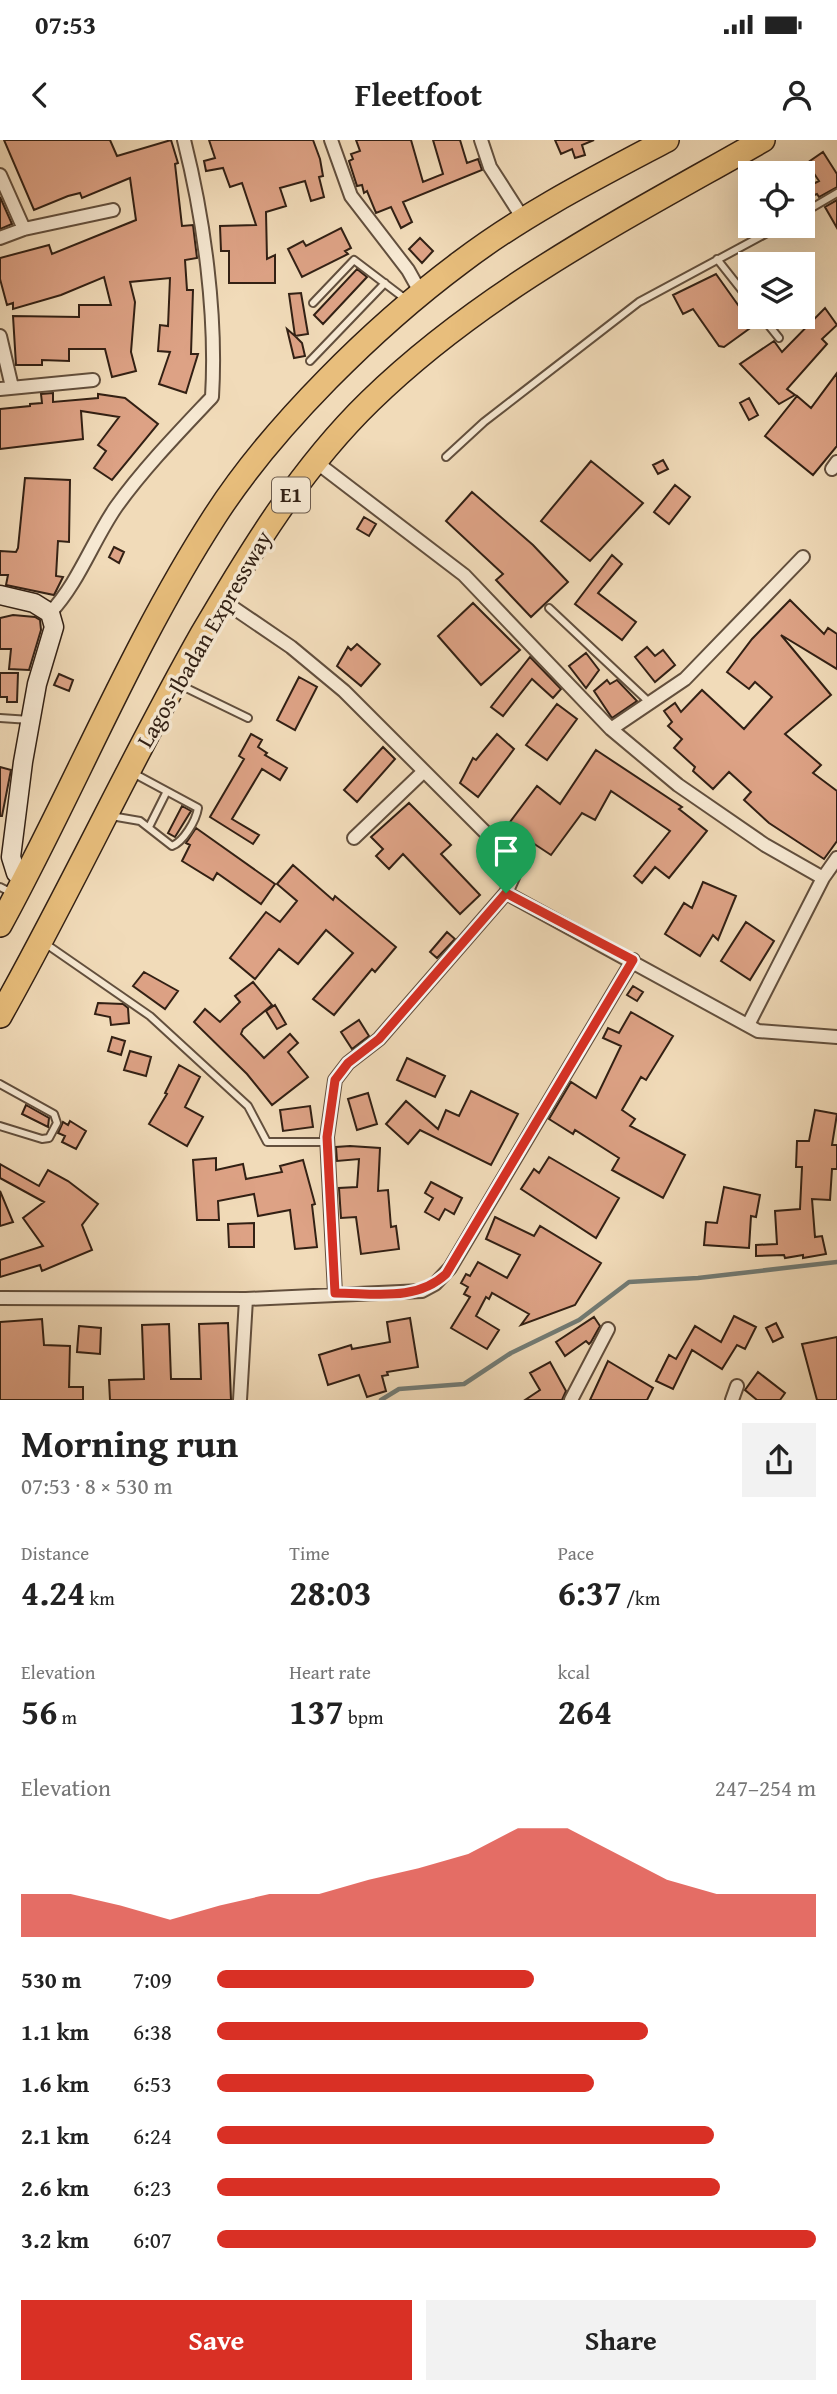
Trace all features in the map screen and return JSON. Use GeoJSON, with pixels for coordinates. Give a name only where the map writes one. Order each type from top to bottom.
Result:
{"type":"FeatureCollection","features":[{"type":"Feature","properties":{"kind":"highway","name":"Lagos-Ibadan Expressway"},"geometry":{"type":"LineString","coordinates":[[0,925],[14,888],[110,704],[216,514],[303,405],[353,355],[461,262],[524,220],[667,140]]}},
{"type":"Feature","properties":{"kind":"highway","name":"Lagos-Ibadan Expressway"},"geometry":{"type":"LineString","coordinates":[[0,1016],[175,682],[265,530],[316,462],[369,402],[433,345],[501,295],[603,229],[763,140]]}},
{"type":"Feature","properties":{"kind":"main road"},"geometry":{"type":"LineString","coordinates":[[0,595],[34,603],[50,613],[54,627],[37,684],[5,854],[16,873],[14,888]]}},
{"type":"Feature","properties":{"kind":"street"},"geometry":{"type":"LineString","coordinates":[[50,613],[71,589],[116,507],[212,397],[213,330],[197,192],[184,140]]}},
{"type":"Feature","properties":{"kind":"street"},"geometry":{"type":"LineString","coordinates":[[331,140],[351,196],[408,271],[417,300]]}},
{"type":"Feature","properties":{"kind":"street"},"geometry":{"type":"LineString","coordinates":[[481,140],[490,167],[524,220]]}},
{"type":"Feature","properties":{"kind":"street"},"geometry":{"type":"LineString","coordinates":[[0,174],[24,229]]}},
{"type":"Feature","properties":{"kind":"street"},"geometry":{"type":"LineString","coordinates":[[0,238],[24,229],[113,209]]}},
{"type":"Feature","properties":{"kind":"street"},"geometry":{"type":"LineString","coordinates":[[0,336],[6,388],[93,380]]}},
{"type":"Feature","properties":{"kind":"street"},"geometry":{"type":"LineString","coordinates":[[316,462],[464,575],[611,729],[678,785],[765,845],[822,877]]}},
{"type":"Feature","properties":{"kind":"street"},"geometry":{"type":"LineString","coordinates":[[611,729],[652,704],[685,679],[803,557]]}},
{"type":"Feature","properties":{"kind":"street"},"geometry":{"type":"LineString","coordinates":[[222,600],[291,647],[344,691],[517,868],[506,893],[379,1039],[340,1070],[335,1080],[327,1142],[335,1293]]}},
{"type":"Feature","properties":{"kind":"street"},"geometry":{"type":"LineString","coordinates":[[354,838],[423,772]]}},
{"type":"Feature","properties":{"kind":"street"},"geometry":{"type":"LineString","coordinates":[[748,1025],[822,877],[837,858]]}},
{"type":"Feature","properties":{"kind":"street"},"geometry":{"type":"LineString","coordinates":[[506,893],[633,960],[758,1031],[837,1038]]}},
{"type":"Feature","properties":{"kind":"street"},"geometry":{"type":"LineString","coordinates":[[0,1298],[246,1299],[335,1293],[409,1294],[422,1291],[446,1274],[633,960]]}},
{"type":"Feature","properties":{"kind":"street"},"geometry":{"type":"LineString","coordinates":[[240,1400],[246,1299]]}},
{"type":"Feature","properties":{"kind":"street"},"geometry":{"type":"LineString","coordinates":[[571,1400],[608,1329]]}},
{"type":"Feature","properties":{"kind":"street"},"geometry":{"type":"LineString","coordinates":[[732,1400],[737,1386]]}},
{"type":"Feature","properties":{"kind":"lane"},"geometry":{"type":"LineString","coordinates":[[815,206],[837,193]]}},
{"type":"Feature","properties":{"kind":"lane"},"geometry":{"type":"LineString","coordinates":[[446,457],[484,422],[591,336],[639,302],[757,238]]}},
{"type":"Feature","properties":{"kind":"lane"},"geometry":{"type":"LineString","coordinates":[[717,259],[738,286]]}},
{"type":"Feature","properties":{"kind":"lane"},"geometry":{"type":"LineString","coordinates":[[313,303],[354,260],[385,283],[417,300]]}},
{"type":"Feature","properties":{"kind":"lane"},"geometry":{"type":"LineString","coordinates":[[310,361],[385,283]]}},
{"type":"Feature","properties":{"kind":"lane"},"geometry":{"type":"LineString","coordinates":[[772,329],[779,338]]}},
{"type":"Feature","properties":{"kind":"lane"},"geometry":{"type":"LineString","coordinates":[[549,608],[652,704]]}},
{"type":"Feature","properties":{"kind":"lane"},"geometry":{"type":"LineString","coordinates":[[175,682],[248,718]]}},
{"type":"Feature","properties":{"kind":"lane"},"geometry":{"type":"LineString","coordinates":[[0,718],[31,720]]}},
{"type":"Feature","properties":{"kind":"lane"},"geometry":{"type":"LineString","coordinates":[[106,815],[132,819],[149,827],[168,845],[175,846],[197,816],[198,808],[128,770]]}},
{"type":"Feature","properties":{"kind":"lane"},"geometry":{"type":"LineString","coordinates":[[149,827],[166,793]]}},
{"type":"Feature","properties":{"kind":"lane"},"geometry":{"type":"LineString","coordinates":[[41,941],[150,1016],[248,1106],[267,1142],[327,1142]]}},
{"type":"Feature","properties":{"kind":"lane"},"geometry":{"type":"LineString","coordinates":[[0,1084],[54,1114],[57,1123],[54,1132],[42,1139],[0,1126]]}},
{"type":"Feature","properties":{"kind":"building"},"geometry":{"type":"Polygon","coordinates":[[[4,140],[110,140],[117,156],[171,140],[178,163],[175,164],[182,226],[193,225],[197,258],[185,260],[187,290],[193,290],[191,354],[198,354],[186,393],[159,384],[170,352],[158,351],[160,325],[168,326],[170,278],[130,282],[135,302],[131,352],[136,371],[112,377],[105,349],[69,349],[69,361],[42,360],[42,365],[16,365],[13,316],[79,317],[79,305],[111,305],[104,277],[61,295],[13,309],[13,303],[7,305],[0,279],[0,258],[49,245],[52,254],[136,220],[130,178],[82,198],[80,193],[68,196],[34,210],[4,140]]]}},
{"type":"Feature","properties":{"kind":"building"},"geometry":{"type":"Polygon","coordinates":[[[209,140],[313,140],[320,159],[323,176],[319,177],[324,197],[311,201],[305,181],[280,188],[286,206],[266,212],[267,259],[275,255],[275,283],[229,283],[229,251],[221,251],[220,226],[256,225],[242,183],[230,187],[223,168],[206,171],[204,161],[215,158],[209,140]]]}},
{"type":"Feature","properties":{"kind":"building"},"geometry":{"type":"Polygon","coordinates":[[[356,140],[411,140],[423,182],[443,174],[433,140],[460,140],[467,163],[478,159],[482,170],[403,202],[412,222],[401,228],[391,207],[376,213],[367,191],[364,193],[362,185],[357,186],[349,161],[353,159],[351,154],[360,151],[356,140]]]}},
{"type":"Feature","properties":{"kind":"building"},"geometry":{"type":"Polygon","coordinates":[[[555,140],[594,140],[582,145],[585,155],[575,158],[572,149],[561,154],[555,140]]]}},
{"type":"Feature","properties":{"kind":"building"},"geometry":{"type":"Polygon","coordinates":[[[823,152],[837,174],[837,187],[819,197],[815,195],[815,183],[819,181],[815,175],[815,161],[810,161],[823,152]]]}},
{"type":"Feature","properties":{"kind":"building"},"geometry":{"type":"Polygon","coordinates":[[[0,197],[12,224],[0,229],[0,197]]]}},
{"type":"Feature","properties":{"kind":"building"},"geometry":{"type":"Polygon","coordinates":[[[837,200],[837,228],[825,207],[837,200]]]}},
{"type":"Feature","properties":{"kind":"building"},"geometry":{"type":"Polygon","coordinates":[[[341,228],[351,248],[345,251],[348,254],[302,277],[288,249],[303,241],[306,246],[341,228]]]}},
{"type":"Feature","properties":{"kind":"building"},"geometry":{"type":"Polygon","coordinates":[[[420,238],[433,251],[422,263],[409,249],[420,238]]]}},
{"type":"Feature","properties":{"kind":"building"},"geometry":{"type":"Polygon","coordinates":[[[357,269],[367,277],[323,324],[314,315],[357,269]]]}},
{"type":"Feature","properties":{"kind":"building"},"geometry":{"type":"Polygon","coordinates":[[[716,274],[738,305],[738,329],[749,329],[724,347],[719,346],[693,309],[683,314],[673,295],[716,274]]]}},
{"type":"Feature","properties":{"kind":"building"},"geometry":{"type":"Polygon","coordinates":[[[301,293],[308,334],[295,336],[289,294],[301,293]]]}},
{"type":"Feature","properties":{"kind":"building"},"geometry":{"type":"Polygon","coordinates":[[[825,308],[837,325],[822,339],[827,344],[787,389],[795,395],[779,404],[740,364],[774,341],[782,352],[804,329],[815,329],[815,318],[825,308]]]}},
{"type":"Feature","properties":{"kind":"building"},"geometry":{"type":"Polygon","coordinates":[[[287,329],[302,343],[305,356],[294,358],[287,329]]]}},
{"type":"Feature","properties":{"kind":"building"},"geometry":{"type":"Polygon","coordinates":[[[837,373],[837,446],[813,475],[765,436],[797,396],[811,408],[837,373]]]}},
{"type":"Feature","properties":{"kind":"building"},"geometry":{"type":"Polygon","coordinates":[[[53,393],[53,402],[98,398],[98,394],[125,398],[158,424],[112,480],[94,468],[106,451],[98,445],[119,417],[81,411],[83,439],[0,449],[0,409],[42,403],[41,394],[53,393]]]}},
{"type":"Feature","properties":{"kind":"building"},"geometry":{"type":"Polygon","coordinates":[[[749,398],[758,415],[749,420],[740,403],[749,398]]]}},
{"type":"Feature","properties":{"kind":"building"},"geometry":{"type":"Polygon","coordinates":[[[663,460],[668,469],[658,474],[653,465],[663,460]]]}},
{"type":"Feature","properties":{"kind":"building"},"geometry":{"type":"Polygon","coordinates":[[[591,461],[643,503],[590,561],[541,521],[591,461]]]}},
{"type":"Feature","properties":{"kind":"building"},"geometry":{"type":"Polygon","coordinates":[[[25,478],[70,480],[69,542],[58,541],[56,576],[63,577],[54,595],[6,585],[8,575],[0,575],[0,551],[16,552],[18,548],[25,478]]]}},
{"type":"Feature","properties":{"kind":"building"},"geometry":{"type":"Polygon","coordinates":[[[675,485],[690,497],[669,524],[654,512],[675,485]]]}},
{"type":"Feature","properties":{"kind":"building"},"geometry":{"type":"Polygon","coordinates":[[[472,492],[533,545],[568,582],[531,617],[496,580],[503,574],[446,521],[472,492]]]}},
{"type":"Feature","properties":{"kind":"building"},"geometry":{"type":"Polygon","coordinates":[[[364,517],[376,524],[369,536],[357,529],[364,517]]]}},
{"type":"Feature","properties":{"kind":"building"},"geometry":{"type":"Polygon","coordinates":[[[114,547],[124,552],[119,563],[109,557],[114,547]]]}},
{"type":"Feature","properties":{"kind":"building"},"geometry":{"type":"Polygon","coordinates":[[[612,555],[622,564],[598,593],[636,622],[622,640],[575,604],[612,555]]]}},
{"type":"Feature","properties":{"kind":"building"},"geometry":{"type":"Polygon","coordinates":[[[790,600],[824,634],[828,628],[837,634],[837,669],[781,635],[831,695],[785,734],[821,765],[813,773],[837,791],[837,841],[824,859],[769,823],[744,800],[751,792],[729,772],[713,789],[693,771],[695,767],[674,748],[682,739],[668,726],[672,722],[664,711],[675,703],[681,712],[702,690],[744,729],[772,697],[755,682],[749,689],[727,672],[752,639],[790,600]]]}},
{"type":"Feature","properties":{"kind":"building"},"geometry":{"type":"Polygon","coordinates":[[[473,603],[520,650],[481,685],[438,636],[473,603]]]}},
{"type":"Feature","properties":{"kind":"building"},"geometry":{"type":"Polygon","coordinates":[[[13,615],[40,620],[41,630],[29,670],[9,669],[11,649],[0,649],[0,618],[13,615]]]}},
{"type":"Feature","properties":{"kind":"building"},"geometry":{"type":"Polygon","coordinates":[[[357,644],[380,664],[361,686],[337,666],[348,647],[351,650],[357,644]]]}},
{"type":"Feature","properties":{"kind":"building"},"geometry":{"type":"Polygon","coordinates":[[[647,647],[655,656],[663,650],[675,665],[655,682],[635,657],[647,647]]]}},
{"type":"Feature","properties":{"kind":"building"},"geometry":{"type":"Polygon","coordinates":[[[586,653],[599,670],[586,688],[569,666],[586,653]]]}},
{"type":"Feature","properties":{"kind":"building"},"geometry":{"type":"Polygon","coordinates":[[[530,657],[561,689],[553,698],[532,679],[503,716],[491,707],[530,657]]]}},
{"type":"Feature","properties":{"kind":"building"},"geometry":{"type":"Polygon","coordinates":[[[0,673],[18,673],[17,702],[7,702],[7,697],[0,697],[0,673]]]}},
{"type":"Feature","properties":{"kind":"building"},"geometry":{"type":"Polygon","coordinates":[[[59,674],[73,680],[69,691],[54,685],[59,674]]]}},
{"type":"Feature","properties":{"kind":"building"},"geometry":{"type":"Polygon","coordinates":[[[299,677],[317,687],[295,730],[277,720],[299,677]]]}},
{"type":"Feature","properties":{"kind":"building"},"geometry":{"type":"Polygon","coordinates":[[[607,680],[610,684],[617,680],[637,701],[612,718],[594,691],[607,680]]]}},
{"type":"Feature","properties":{"kind":"building"},"geometry":{"type":"Polygon","coordinates":[[[557,704],[577,719],[547,760],[526,745],[557,704]]]}},
{"type":"Feature","properties":{"kind":"building"},"geometry":{"type":"Polygon","coordinates":[[[251,734],[262,740],[258,747],[267,753],[265,755],[287,768],[280,780],[262,769],[232,819],[259,835],[253,844],[210,817],[244,759],[239,756],[251,734]]]}},
{"type":"Feature","properties":{"kind":"building"},"geometry":{"type":"Polygon","coordinates":[[[497,734],[514,749],[478,797],[460,783],[473,758],[476,760],[497,734]]]}},
{"type":"Feature","properties":{"kind":"building"},"geometry":{"type":"Polygon","coordinates":[[[383,747],[395,759],[357,802],[344,790],[383,747]]]}},
{"type":"Feature","properties":{"kind":"building"},"geometry":{"type":"Polygon","coordinates":[[[596,750],[682,807],[679,809],[707,831],[669,878],[655,867],[642,883],[634,876],[670,831],[611,791],[595,820],[582,813],[551,855],[507,826],[537,786],[560,804],[596,750]]]}},
{"type":"Feature","properties":{"kind":"building"},"geometry":{"type":"Polygon","coordinates":[[[0,767],[11,770],[2,816],[0,816],[0,767]]]}},
{"type":"Feature","properties":{"kind":"building"},"geometry":{"type":"Polygon","coordinates":[[[409,803],[451,845],[441,854],[480,895],[460,914],[403,854],[389,869],[376,856],[383,849],[371,837],[409,803]]]}},
{"type":"Feature","properties":{"kind":"building"},"geometry":{"type":"Polygon","coordinates":[[[182,806],[191,811],[175,837],[168,833],[182,806]]]}},
{"type":"Feature","properties":{"kind":"building"},"geometry":{"type":"Polygon","coordinates":[[[196,828],[275,884],[261,904],[217,873],[213,880],[182,861],[190,845],[186,843],[196,828]]]}},
{"type":"Feature","properties":{"kind":"building"},"geometry":{"type":"Polygon","coordinates":[[[293,865],[333,900],[335,896],[396,947],[375,972],[372,969],[334,1015],[313,999],[353,953],[326,930],[298,964],[279,949],[255,979],[230,958],[266,912],[280,922],[297,901],[277,884],[293,865]]]}},
{"type":"Feature","properties":{"kind":"building"},"geometry":{"type":"Polygon","coordinates":[[[703,882],[736,896],[718,940],[713,935],[700,956],[665,934],[684,903],[692,908],[703,882]]]}},
{"type":"Feature","properties":{"kind":"building"},"geometry":{"type":"Polygon","coordinates":[[[746,922],[774,941],[750,980],[721,961],[746,922]]]}},
{"type":"Feature","properties":{"kind":"building"},"geometry":{"type":"Polygon","coordinates":[[[447,932],[455,939],[437,958],[430,952],[447,932]]]}},
{"type":"Feature","properties":{"kind":"building"},"geometry":{"type":"Polygon","coordinates":[[[144,972],[178,991],[165,1009],[133,986],[144,972]]]}},
{"type":"Feature","properties":{"kind":"building"},"geometry":{"type":"Polygon","coordinates":[[[253,982],[272,1005],[243,1029],[241,1034],[264,1058],[290,1034],[298,1043],[288,1052],[308,1077],[272,1105],[247,1074],[194,1022],[205,1009],[220,1022],[240,1002],[235,996],[253,982]]]}},
{"type":"Feature","properties":{"kind":"building"},"geometry":{"type":"Polygon","coordinates":[[[633,986],[643,992],[637,1001],[627,995],[633,986]]]}},
{"type":"Feature","properties":{"kind":"building"},"geometry":{"type":"Polygon","coordinates":[[[98,1003],[123,1004],[128,1008],[129,1023],[111,1025],[110,1017],[95,1014],[98,1003]]]}},
{"type":"Feature","properties":{"kind":"building"},"geometry":{"type":"Polygon","coordinates":[[[275,1005],[286,1024],[277,1029],[266,1011],[275,1005]]]}},
{"type":"Feature","properties":{"kind":"building"},"geometry":{"type":"Polygon","coordinates":[[[631,1012],[673,1036],[646,1080],[641,1077],[622,1110],[635,1119],[630,1126],[685,1155],[663,1198],[612,1170],[619,1158],[575,1130],[573,1134],[549,1119],[571,1082],[596,1098],[621,1046],[603,1038],[608,1028],[619,1033],[631,1012]]]}},
{"type":"Feature","properties":{"kind":"building"},"geometry":{"type":"Polygon","coordinates":[[[359,1020],[369,1036],[352,1049],[341,1032],[359,1020]]]}},
{"type":"Feature","properties":{"kind":"building"},"geometry":{"type":"Polygon","coordinates":[[[112,1037],[125,1041],[121,1055],[108,1051],[112,1037]]]}},
{"type":"Feature","properties":{"kind":"building"},"geometry":{"type":"Polygon","coordinates":[[[130,1051],[151,1057],[146,1076],[124,1070],[130,1051]]]}},
{"type":"Feature","properties":{"kind":"building"},"geometry":{"type":"Polygon","coordinates":[[[407,1058],[445,1076],[435,1097],[397,1080],[407,1058]]]}},
{"type":"Feature","properties":{"kind":"building"},"geometry":{"type":"Polygon","coordinates":[[[179,1065],[200,1077],[185,1107],[203,1117],[187,1146],[149,1124],[167,1094],[165,1093],[179,1065]]]}},
{"type":"Feature","properties":{"kind":"building"},"geometry":{"type":"Polygon","coordinates":[[[471,1091],[518,1114],[491,1165],[420,1130],[408,1144],[386,1124],[406,1101],[438,1129],[446,1110],[459,1116],[471,1091]]]}},
{"type":"Feature","properties":{"kind":"building"},"geometry":{"type":"Polygon","coordinates":[[[368,1093],[377,1124],[357,1130],[348,1099],[368,1093]]]}},
{"type":"Feature","properties":{"kind":"building"},"geometry":{"type":"Polygon","coordinates":[[[26,1105],[49,1118],[48,1127],[22,1114],[26,1105]]]}},
{"type":"Feature","properties":{"kind":"building"},"geometry":{"type":"Polygon","coordinates":[[[310,1106],[313,1127],[283,1131],[280,1110],[310,1106]]]}},
{"type":"Feature","properties":{"kind":"building"},"geometry":{"type":"Polygon","coordinates":[[[815,1110],[837,1114],[832,1145],[837,1145],[837,1169],[832,1169],[830,1200],[812,1199],[815,1237],[822,1236],[826,1254],[803,1258],[803,1255],[785,1258],[784,1255],[756,1256],[756,1245],[777,1244],[775,1211],[800,1209],[802,1167],[796,1167],[797,1141],[809,1141],[815,1110]]]}},
{"type":"Feature","properties":{"kind":"building"},"geometry":{"type":"Polygon","coordinates":[[[70,1121],[86,1131],[76,1149],[62,1142],[65,1136],[58,1133],[63,1122],[68,1125],[70,1121]]]}},
{"type":"Feature","properties":{"kind":"building"},"geometry":{"type":"Polygon","coordinates":[[[336,1147],[380,1148],[378,1191],[388,1190],[391,1227],[396,1226],[399,1249],[361,1254],[356,1217],[341,1218],[339,1188],[357,1187],[359,1159],[337,1161],[336,1147]]]}},
{"type":"Feature","properties":{"kind":"building"},"geometry":{"type":"Polygon","coordinates":[[[549,1157],[619,1198],[596,1238],[521,1189],[534,1169],[539,1173],[549,1157]]]}},
{"type":"Feature","properties":{"kind":"building"},"geometry":{"type":"Polygon","coordinates":[[[216,1158],[216,1170],[243,1164],[246,1179],[282,1172],[280,1166],[303,1160],[315,1204],[312,1205],[317,1247],[295,1249],[290,1210],[258,1216],[254,1194],[218,1201],[219,1220],[197,1220],[193,1160],[216,1158]]]}},
{"type":"Feature","properties":{"kind":"building"},"geometry":{"type":"Polygon","coordinates":[[[0,1164],[39,1186],[48,1170],[68,1181],[98,1204],[82,1225],[92,1250],[42,1271],[40,1265],[0,1277],[0,1260],[43,1246],[23,1218],[44,1202],[0,1178],[0,1164]]]}},
{"type":"Feature","properties":{"kind":"building"},"geometry":{"type":"Polygon","coordinates":[[[431,1182],[462,1198],[454,1214],[445,1209],[439,1220],[425,1212],[433,1198],[425,1193],[431,1182]]]}},
{"type":"Feature","properties":{"kind":"building"},"geometry":{"type":"Polygon","coordinates":[[[724,1187],[760,1195],[756,1217],[751,1216],[749,1248],[704,1245],[706,1222],[717,1223],[724,1187]]]}},
{"type":"Feature","properties":{"kind":"building"},"geometry":{"type":"Polygon","coordinates":[[[0,1191],[13,1222],[0,1226],[0,1191]]]}},
{"type":"Feature","properties":{"kind":"building"},"geometry":{"type":"Polygon","coordinates":[[[495,1217],[534,1236],[540,1226],[601,1263],[575,1305],[521,1325],[529,1314],[492,1293],[489,1299],[486,1297],[476,1316],[499,1330],[487,1349],[451,1328],[470,1297],[464,1294],[468,1287],[461,1283],[466,1274],[470,1276],[478,1262],[507,1278],[520,1255],[486,1239],[495,1217]]]}},
{"type":"Feature","properties":{"kind":"building"},"geometry":{"type":"Polygon","coordinates":[[[254,1223],[254,1247],[229,1247],[228,1224],[254,1223]]]}},
{"type":"Feature","properties":{"kind":"building"},"geometry":{"type":"Polygon","coordinates":[[[734,1316],[756,1327],[745,1349],[737,1345],[722,1369],[692,1350],[673,1389],[656,1381],[669,1355],[676,1359],[695,1326],[721,1342],[734,1316]]]}},
{"type":"Feature","properties":{"kind":"building"},"geometry":{"type":"Polygon","coordinates":[[[594,1317],[600,1326],[591,1342],[589,1344],[586,1341],[565,1356],[556,1342],[594,1317]]]}},
{"type":"Feature","properties":{"kind":"building"},"geometry":{"type":"Polygon","coordinates":[[[410,1318],[418,1367],[387,1372],[388,1375],[382,1376],[386,1391],[367,1397],[359,1375],[328,1385],[319,1355],[351,1345],[352,1349],[390,1342],[387,1322],[410,1318]]]}},
{"type":"Feature","properties":{"kind":"building"},"geometry":{"type":"Polygon","coordinates":[[[42,1319],[44,1345],[70,1346],[69,1387],[83,1387],[83,1400],[0,1400],[0,1322],[42,1319]]]}},
{"type":"Feature","properties":{"kind":"building"},"geometry":{"type":"Polygon","coordinates":[[[228,1323],[231,1400],[110,1400],[109,1380],[144,1379],[142,1325],[169,1324],[171,1379],[201,1379],[199,1324],[228,1323]]]}},
{"type":"Feature","properties":{"kind":"building"},"geometry":{"type":"Polygon","coordinates":[[[776,1323],[783,1337],[773,1342],[766,1328],[776,1323]]]}},
{"type":"Feature","properties":{"kind":"building"},"geometry":{"type":"Polygon","coordinates":[[[79,1326],[101,1328],[100,1354],[77,1352],[79,1326]]]}},
{"type":"Feature","properties":{"kind":"building"},"geometry":{"type":"Polygon","coordinates":[[[837,1337],[837,1400],[817,1400],[802,1344],[837,1337]]]}},
{"type":"Feature","properties":{"kind":"building"},"geometry":{"type":"Polygon","coordinates":[[[608,1361],[653,1388],[647,1400],[590,1400],[608,1361]]]}},
{"type":"Feature","properties":{"kind":"building"},"geometry":{"type":"Polygon","coordinates":[[[550,1362],[566,1391],[562,1400],[525,1400],[540,1390],[530,1373],[550,1362]]]}},
{"type":"Feature","properties":{"kind":"building"},"geometry":{"type":"Polygon","coordinates":[[[758,1372],[785,1393],[780,1400],[757,1400],[745,1390],[758,1372]]]}},
{"type":"Feature","properties":{"kind":"waterway"},"geometry":{"type":"LineString","coordinates":[[381,1400],[399,1389],[464,1384],[511,1353],[579,1320],[629,1282],[698,1278],[837,1262]]}},
{"type":"Feature","properties":{"kind":"route"},"geometry":{"type":"LineString","coordinates":[[506,893],[633,960],[446,1274],[435,1284],[409,1294],[335,1293],[327,1137],[335,1080],[340,1070],[379,1039],[506,893]]}}]}
